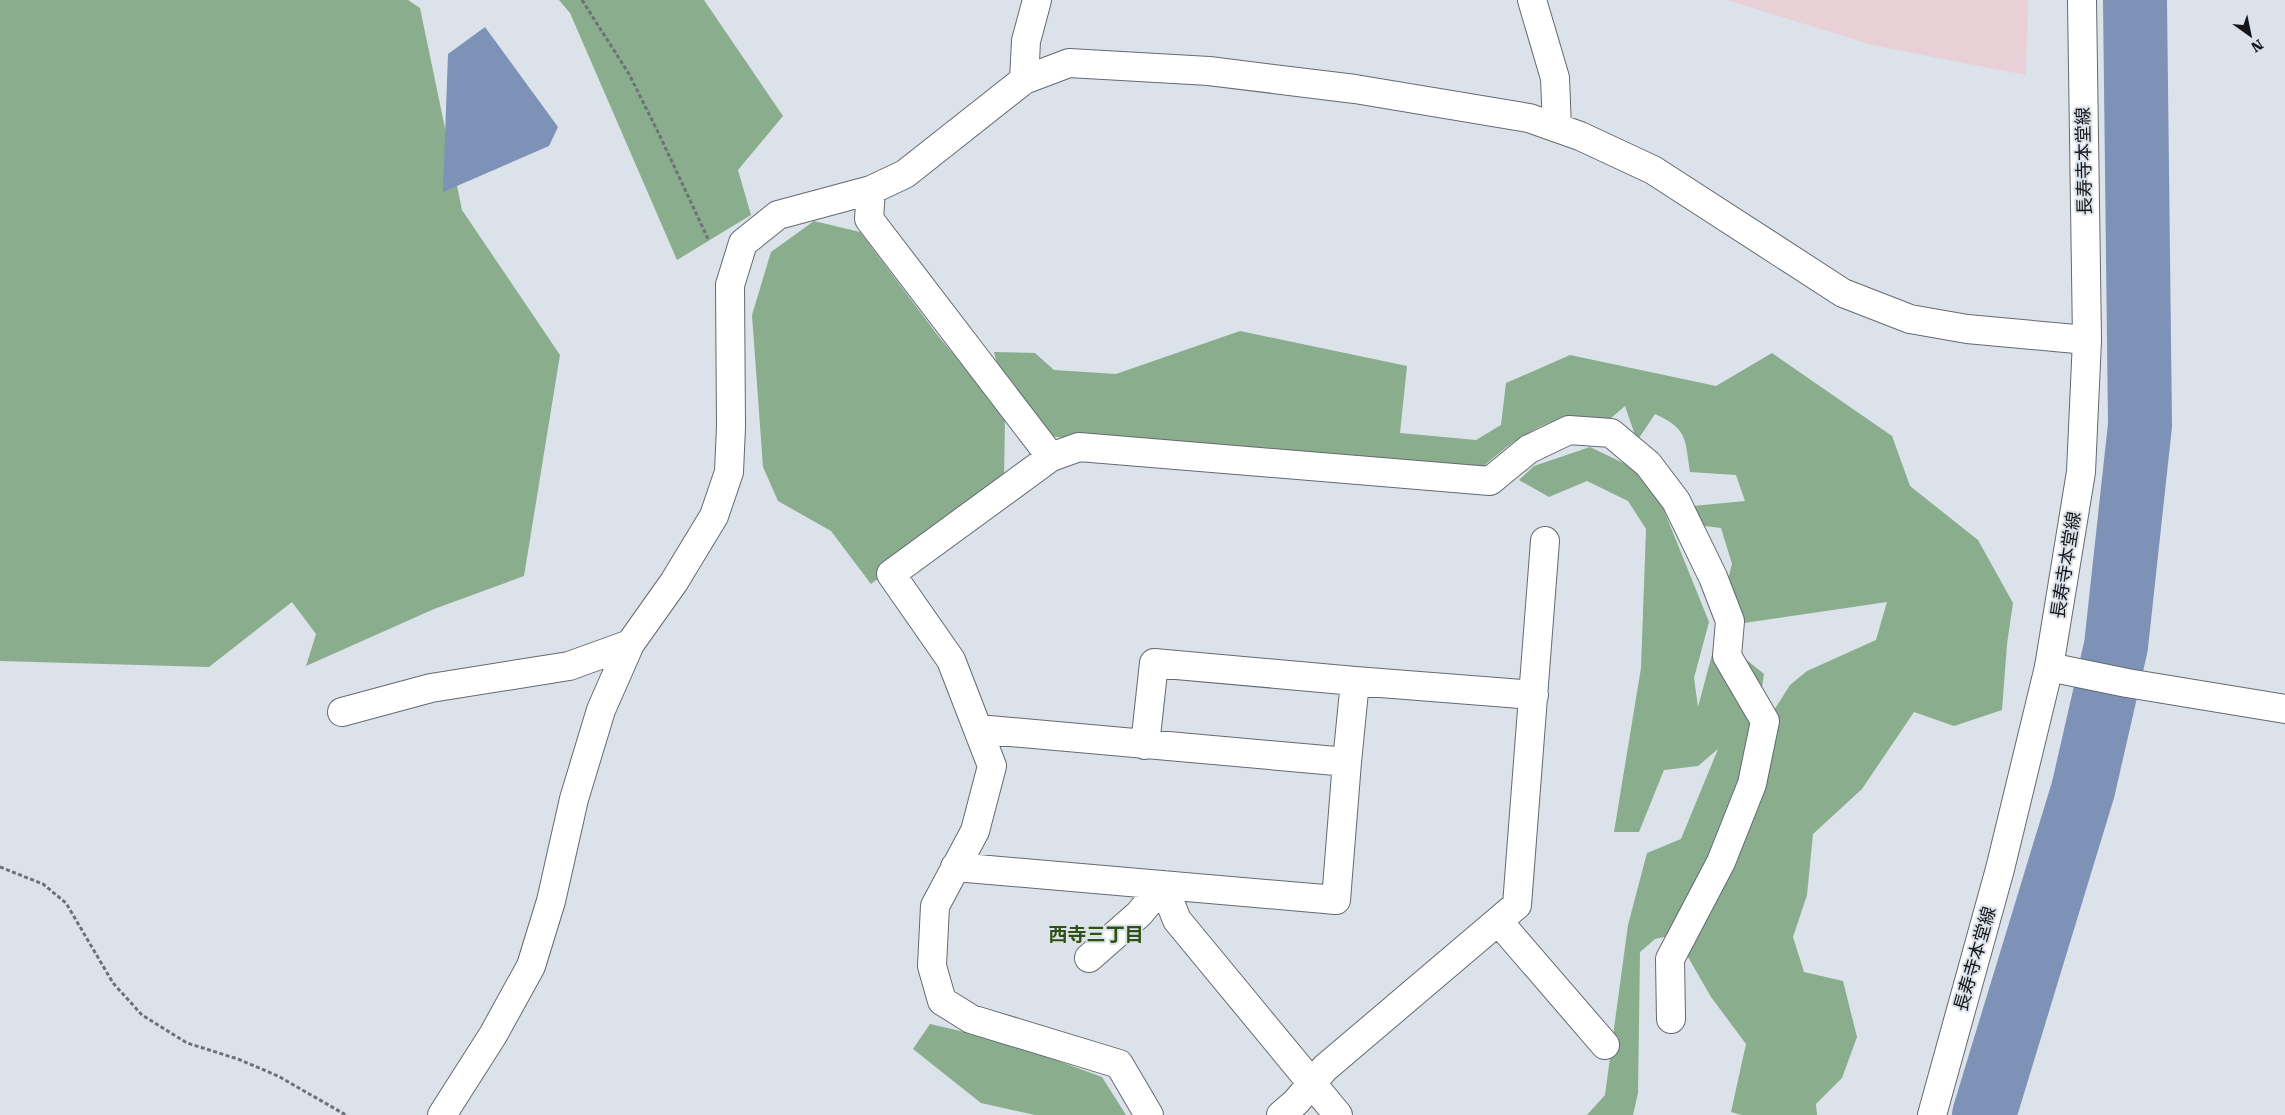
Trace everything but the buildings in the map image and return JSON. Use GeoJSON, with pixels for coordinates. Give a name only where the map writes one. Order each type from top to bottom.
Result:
{"type":"FeatureCollection","features":[{"type":"Feature","properties":{"kind":"street"},"geometry":{"type":"LineString","coordinates":[[1024,80],[1026,41],[1037,0]]}},
{"type":"Feature","properties":{"kind":"street"},"geometry":{"type":"LineString","coordinates":[[1532,0],[1555,78],[1557,128]]}},
{"type":"Feature","properties":{"kind":"street","name":"長寿寺本堂線"},"geometry":{"type":"LineString","coordinates":[[1932,1115],[2000,869],[2049,667],[2081,472],[2087,340],[2082,0]]}},
{"type":"Feature","properties":{"kind":"street"},"geometry":{"type":"LineString","coordinates":[[442,1115],[493,1035],[531,966],[551,901],[574,799],[601,710],[630,644],[674,582],[714,516],[729,472],[731,427],[730,285],[743,243],[778,215],[872,190],[905,174],[1024,80],[1069,63],[1209,71],[1375,92],[1529,118],[1580,136],[1653,170],[1843,293],[1910,319],[1967,329],[2087,340]]}},
{"type":"Feature","properties":{"kind":"street"},"geometry":{"type":"LineString","coordinates":[[872,190],[869,219],[1051,457]]}},
{"type":"Feature","properties":{"kind":"street"},"geometry":{"type":"LineString","coordinates":[[1149,1115],[1119,1064],[971,1019],[942,1001],[932,966],[935,906],[975,831],[992,766],[951,660],[891,574],[1051,457],[1079,447],[1490,480],[1529,449],[1569,430],[1611,433],[1648,464],[1676,501],[1713,577],[1730,621],[1728,656],[1765,720],[1748,793],[1721,862],[1670,960],[1671,1019]]}},
{"type":"Feature","properties":{"kind":"street"},"geometry":{"type":"LineString","coordinates":[[1281,1115],[1296,1102],[1326,1068],[1517,904],[1545,541]]}},
{"type":"Feature","properties":{"kind":"street"},"geometry":{"type":"LineString","coordinates":[[342,712],[431,688],[569,666],[630,644]]}},
{"type":"Feature","properties":{"kind":"street"},"geometry":{"type":"LineString","coordinates":[[1145,745],[1154,663],[1534,695]]}},
{"type":"Feature","properties":{"kind":"street"},"geometry":{"type":"LineString","coordinates":[[2049,667],[2128,683],[2285,709]]}},
{"type":"Feature","properties":{"kind":"street"},"geometry":{"type":"LineString","coordinates":[[955,867],[1336,900],[1355,681]]}},
{"type":"Feature","properties":{"kind":"street"},"geometry":{"type":"LineString","coordinates":[[978,730],[1347,762]]}},
{"type":"Feature","properties":{"kind":"street"},"geometry":{"type":"LineString","coordinates":[[1089,958],[1139,914],[1163,885]]}},
{"type":"Feature","properties":{"kind":"street"},"geometry":{"type":"LineString","coordinates":[[1163,885],[1176,920],[1338,1115]]}},
{"type":"Feature","properties":{"kind":"street"},"geometry":{"type":"LineString","coordinates":[[1498,921],[1605,1045]]}},
{"type":"Feature","properties":{"kind":"path"},"geometry":{"type":"LineString","coordinates":[[582,0],[629,74],[730,285]]}},
{"type":"Feature","properties":{"kind":"path"},"geometry":{"type":"LineString","coordinates":[[0,867],[43,884],[66,903],[113,984],[142,1015],[187,1043],[238,1059],[278,1076],[346,1115]]}},
{"type":"Feature","properties":{"kind":"shaded area"},"geometry":{"type":"Polygon","coordinates":[[[1727,0],[2028,0],[2026,75],[1872,45],[1727,0]]]}},
{"type":"Feature","properties":{"kind":"green space"},"geometry":{"type":"Polygon","coordinates":[[[0,0],[408,0],[420,8],[462,210],[560,355],[524,576],[434,609],[306,666],[316,634],[292,602],[209,667],[0,661],[0,0]]]}},
{"type":"Feature","properties":{"kind":"green space"},"geometry":{"type":"Polygon","coordinates":[[[559,0],[704,0],[783,116],[738,170],[751,215],[677,260],[570,13],[559,0]]]}},
{"type":"Feature","properties":{"kind":"green space"},"geometry":{"type":"Polygon","coordinates":[[[814,221],[860,232],[939,337],[1005,416],[1004,481],[871,584],[831,531],[778,501],[763,467],[752,315],[771,252],[814,221]]]}},
{"type":"Feature","properties":{"kind":"green space"},"geometry":{"type":"Polygon","coordinates":[[[1240,331],[1407,366],[1400,433],[1476,440],[1501,425],[1506,383],[1570,355],[1716,386],[1772,353],[1892,436],[1910,486],[1978,540],[2013,603],[2007,644],[2002,710],[1954,726],[1914,712],[1862,789],[1813,834],[1807,895],[1793,937],[1804,972],[1843,981],[1857,1037],[1842,1078],[1816,1104],[1817,1115],[1742,1115],[1731,1112],[1746,1044],[1711,997],[1684,950],[1771,715],[1790,685],[1807,671],[1876,640],[1887,602],[1744,623],[1724,595],[1732,564],[1721,528],[1697,525],[1693,506],[1745,501],[1736,475],[1690,472],[1683,436],[1674,425],[1655,414],[1637,441],[1625,406],[1604,424],[1585,418],[1574,417],[1546,424],[1508,446],[1475,474],[1046,436],[1001,381],[994,352],[1035,353],[1054,370],[1116,374],[1240,331]]]}},
{"type":"Feature","properties":{"kind":"green space"},"geometry":{"type":"Polygon","coordinates":[[[1590,447],[1642,472],[1657,493],[1709,622],[1694,678],[1698,707],[1717,636],[1764,674],[1746,796],[1683,933],[1655,939],[1640,952],[1638,1093],[1633,1115],[1587,1115],[1605,1095],[1628,925],[1647,853],[1681,839],[1718,749],[1698,766],[1664,770],[1639,832],[1614,832],[1641,668],[1646,529],[1628,501],[1587,481],[1549,497],[1519,480],[1534,466],[1590,447]]]}},
{"type":"Feature","properties":{"kind":"green space"},"geometry":{"type":"Polygon","coordinates":[[[930,1024],[1004,1041],[1102,1077],[1126,1115],[1035,1115],[981,1103],[913,1049],[930,1024]]]}},
{"type":"Feature","properties":{"kind":"water"},"geometry":{"type":"Polygon","coordinates":[[[485,27],[558,127],[549,146],[443,192],[448,54],[485,27]]]}},
{"type":"Feature","properties":{"kind":"waterway"},"geometry":{"type":"LineString","coordinates":[[1984,1115],[2083,790],[2116,646],[2140,425],[2135,0]]}},
{"type":"Feature","properties":{"kind":"district","name":"西寺三丁目"},"geometry":{"type":"Point","coordinates":[1096,934]}}]}
